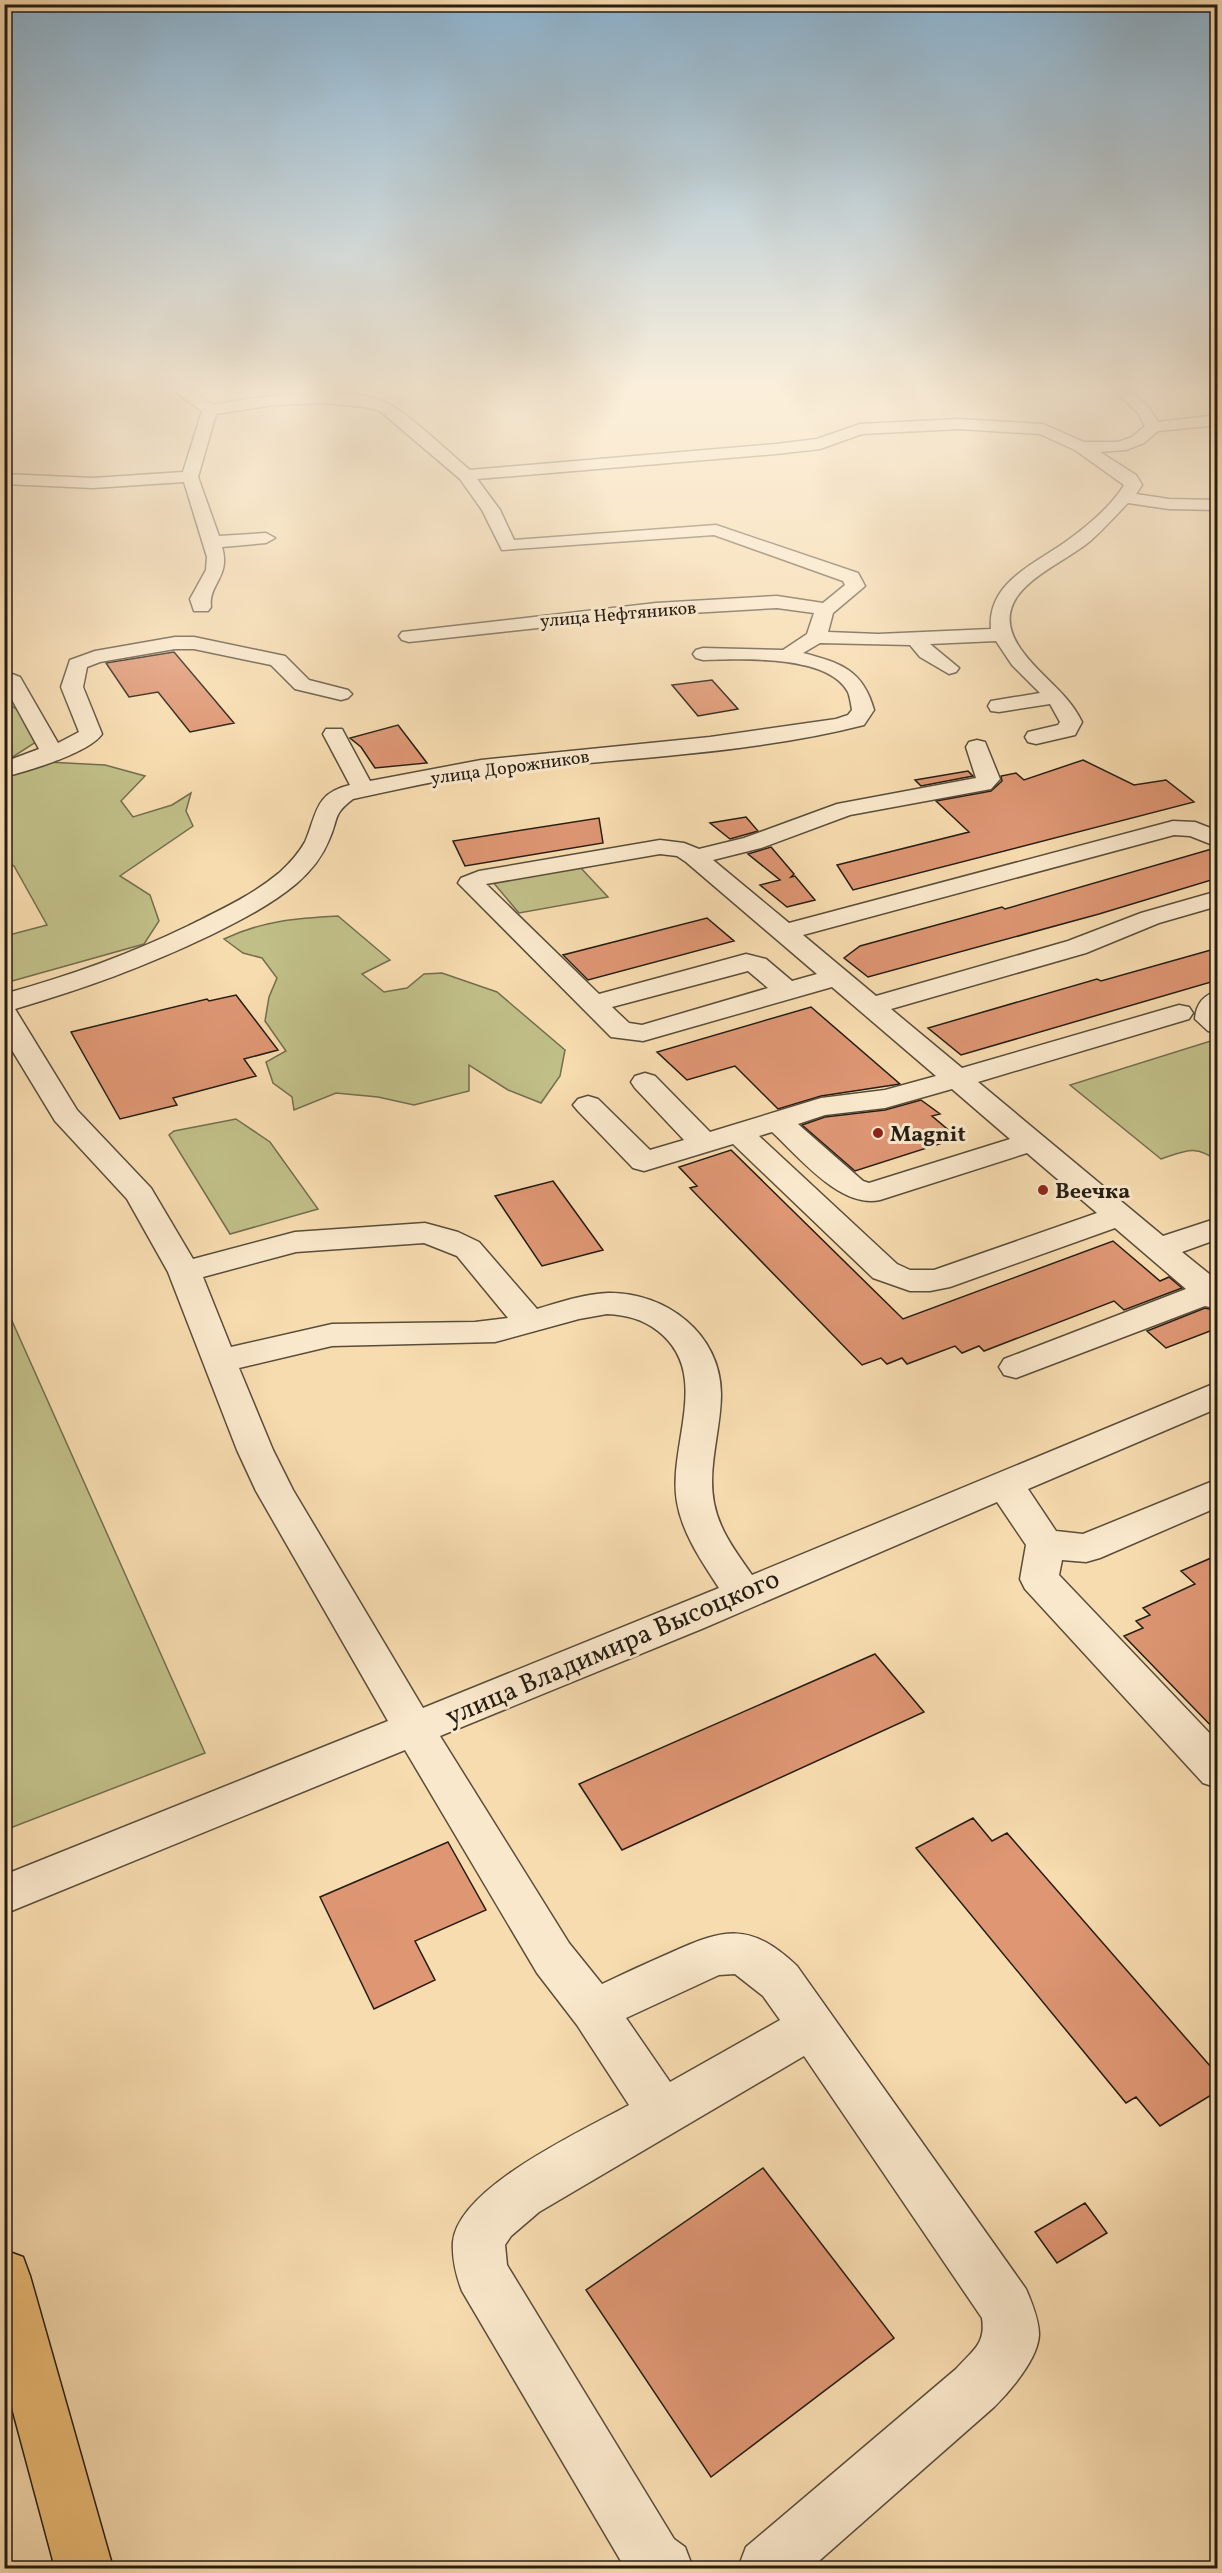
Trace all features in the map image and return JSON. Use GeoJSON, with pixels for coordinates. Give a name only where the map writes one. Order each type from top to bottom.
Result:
{"type":"FeatureCollection","features":[{"type":"Feature","properties":{"kind":"main road"},"geometry":{"type":"LineString","coordinates":[[4,2276],[84,2568]]}},
{"type":"Feature","properties":{"kind":"street"},"geometry":{"type":"LineString","coordinates":[[201,509],[212,542],[215,570],[200,599],[201,607]]}},
{"type":"Feature","properties":{"kind":"street"},"geometry":{"type":"LineString","coordinates":[[490,509],[508,546],[706,530],[726,532],[851,577],[855,586],[827,609],[820,618],[816,637]]}},
{"type":"Feature","properties":{"kind":"street"},"geometry":{"type":"LineString","coordinates":[[1036,737],[1064,731],[1071,724],[1070,718],[1055,697],[1012,652],[1001,635],[997,617],[1021,580],[1043,562],[1081,538],[1108,509]]}},
{"type":"Feature","properties":{"kind":"street"},"geometry":{"type":"LineString","coordinates":[[212,542],[266,538]]}},
{"type":"Feature","properties":{"kind":"street","name":"улица Нефтяников"},"geometry":{"type":"LineString","coordinates":[[409,636],[656,609],[777,603],[827,609]]}},
{"type":"Feature","properties":{"kind":"street"},"geometry":{"type":"LineString","coordinates":[[788,657],[796,648],[816,637],[852,640],[1001,635]]}},
{"type":"Feature","properties":{"kind":"street"},"geometry":{"type":"LineString","coordinates":[[916,639],[927,653],[949,668]]}},
{"type":"Feature","properties":{"kind":"street"},"geometry":{"type":"LineString","coordinates":[[4,770],[78,743],[91,734],[72,683],[77,664],[95,657],[175,643],[194,643],[278,660],[302,685],[341,694]]}},
{"type":"Feature","properties":{"kind":"street","name":"улица Дорожников"},"geometry":{"type":"LineString","coordinates":[[4,1003],[68,985],[138,960],[247,907],[288,878],[308,858],[332,801],[346,793],[481,767],[710,744],[825,727],[856,720],[862,714],[863,705],[860,697],[845,674],[819,663],[788,657],[703,654]]}},
{"type":"Feature","properties":{"kind":"street"},"geometry":{"type":"LineString","coordinates":[[4,677],[13,681],[52,752]]}},
{"type":"Feature","properties":{"kind":"street"},"geometry":{"type":"LineString","coordinates":[[999,706],[1055,697]]}},
{"type":"Feature","properties":{"kind":"street"},"geometry":{"type":"LineString","coordinates":[[334,734],[363,789]]}},
{"type":"Feature","properties":{"kind":"street"},"geometry":{"type":"LineString","coordinates":[[836,977],[634,1034],[621,1031],[470,883],[479,879],[660,847],[689,853],[752,843],[845,809],[983,784],[989,779],[976,747]]}},
{"type":"Feature","properties":{"kind":"street"},"geometry":{"type":"LineString","coordinates":[[784,932],[1173,828],[1195,829],[1218,840]]}},
{"type":"Feature","properties":{"kind":"street"},"geometry":{"type":"LineString","coordinates":[[689,853],[1213,1296],[1016,1367]]}},
{"type":"Feature","properties":{"kind":"street"},"geometry":{"type":"LineString","coordinates":[[871,1006],[1077,946],[1150,918],[1218,898]]}},
{"type":"Feature","properties":{"kind":"street"},"geometry":{"type":"LineString","coordinates":[[594,1004],[746,962],[757,965],[788,992]]}},
{"type":"Feature","properties":{"kind":"street"},"geometry":{"type":"LineString","coordinates":[[1218,999],[1211,1005],[1209,1012],[1209,1019],[1218,1025]]}},
{"type":"Feature","properties":{"kind":"street"},"geometry":{"type":"LineString","coordinates":[[4,1013],[65,1115],[140,1195],[184,1272],[255,1450],[275,1491],[414,1729],[553,1958],[594,2010],[662,2113]]}},
{"type":"Feature","properties":{"kind":"street"},"geometry":{"type":"LineString","coordinates":[[588,1105],[644,1162],[833,1104],[885,1099],[1179,1013]]}},
{"type":"Feature","properties":{"kind":"street"},"geometry":{"type":"LineString","coordinates":[[645,1082],[704,1143]]}},
{"type":"Feature","properties":{"kind":"street"},"geometry":{"type":"LineString","coordinates":[[777,1121],[852,1188],[868,1193],[1032,1142]]}},
{"type":"Feature","properties":{"kind":"street"},"geometry":{"type":"LineString","coordinates":[[739,1133],[885,1270],[901,1279],[920,1282],[938,1280],[1120,1216]]}},
{"type":"Feature","properties":{"kind":"street"},"geometry":{"type":"LineString","coordinates":[[1158,1249],[1218,1228]]}},
{"type":"Feature","properties":{"kind":"street"},"geometry":{"type":"LineString","coordinates":[[184,1272],[295,1242],[425,1233],[447,1239],[468,1249],[531,1323]]}},
{"type":"Feature","properties":{"kind":"street"},"geometry":{"type":"LineString","coordinates":[[221,1361],[332,1335],[492,1331],[591,1306],[623,1304],[656,1315],[686,1338],[696,1357],[703,1392],[695,1459],[695,1502],[710,1542],[743,1593]]}},
{"type":"Feature","properties":{"kind":"street","name":"улица Владимира Высоцкого"},"geometry":{"type":"LineString","coordinates":[[4,1894],[690,1617],[1218,1394]]}},
{"type":"Feature","properties":{"kind":"street"},"geometry":{"type":"LineString","coordinates":[[1004,1484],[1044,1544],[1039,1579],[1218,1771]]}},
{"type":"Feature","properties":{"kind":"street"},"geometry":{"type":"LineString","coordinates":[[1044,1544],[1086,1548],[1218,1492]]}},
{"type":"Feature","properties":{"kind":"street"},"geometry":{"type":"LineString","coordinates":[[594,2010],[714,1955],[735,1951],[757,1959],[780,1981],[813,2026],[1007,2308],[1012,2336],[998,2363],[975,2388],[766,2568]]}},
{"type":"Feature","properties":{"kind":"street"},"geometry":{"type":"LineString","coordinates":[[664,2568],[653,2560],[481,2272],[479,2240],[493,2218],[521,2194],[813,2026]]}},
{"type":"Feature","properties":{"kind":"shaded area"},"geometry":{"type":"Polygon","coordinates":[[[4,701],[24,714],[36,742],[5,762],[4,701]]]}},
{"type":"Feature","properties":{"kind":"shaded area"},"geometry":{"type":"Polygon","coordinates":[[[47,762],[105,765],[145,776],[121,801],[133,817],[172,805],[191,793],[186,811],[193,826],[120,876],[150,895],[159,921],[144,944],[5,983],[5,936],[47,925],[14,866],[5,861],[4,777],[47,762]]]}},
{"type":"Feature","properties":{"kind":"shaded area"},"geometry":{"type":"Polygon","coordinates":[[[579,866],[608,897],[519,913],[492,881],[579,866]]]}},
{"type":"Feature","properties":{"kind":"shaded area"},"geometry":{"type":"Polygon","coordinates":[[[338,916],[390,960],[362,974],[384,992],[407,988],[424,974],[442,973],[497,992],[565,1050],[560,1076],[541,1103],[508,1090],[469,1065],[469,1091],[414,1105],[378,1097],[336,1093],[294,1110],[292,1097],[273,1083],[266,1062],[286,1051],[265,1021],[269,997],[277,978],[262,958],[243,953],[224,939],[266,924],[294,919],[338,916]]]}},
{"type":"Feature","properties":{"kind":"shaded area"},"geometry":{"type":"Polygon","coordinates":[[[1217,1039],[1217,1161],[1203,1152],[1196,1151],[1161,1159],[1070,1085],[1217,1039]]]}},
{"type":"Feature","properties":{"kind":"shaded area"},"geometry":{"type":"Polygon","coordinates":[[[236,1119],[270,1142],[318,1209],[230,1234],[169,1135],[174,1131],[236,1119]]]}},
{"type":"Feature","properties":{"kind":"shaded area"},"geometry":{"type":"Polygon","coordinates":[[[4,1303],[205,1753],[5,1830],[4,1830],[4,1303]]]}},
{"type":"Feature","properties":{"kind":"building"},"geometry":{"type":"Polygon","coordinates":[[[174,652],[234,723],[190,732],[158,692],[129,697],[106,663],[174,652]]]}},
{"type":"Feature","properties":{"kind":"building"},"geometry":{"type":"Polygon","coordinates":[[[712,680],[738,709],[698,716],[672,685],[712,680]]]}},
{"type":"Feature","properties":{"kind":"building"},"geometry":{"type":"Polygon","coordinates":[[[398,725],[427,763],[375,768],[361,747],[350,738],[398,725]]]}},
{"type":"Feature","properties":{"kind":"building"},"geometry":{"type":"Polygon","coordinates":[[[1083,760],[1134,785],[1166,780],[1194,802],[853,890],[837,865],[969,832],[936,801],[991,791],[1002,781],[1001,776],[1016,773],[1024,780],[1083,760]]]}},
{"type":"Feature","properties":{"kind":"building"},"geometry":{"type":"Polygon","coordinates":[[[968,771],[973,776],[921,786],[915,780],[968,771]]]}},
{"type":"Feature","properties":{"kind":"building"},"geometry":{"type":"Polygon","coordinates":[[[746,817],[758,831],[730,839],[710,823],[746,817]]]}},
{"type":"Feature","properties":{"kind":"building"},"geometry":{"type":"Polygon","coordinates":[[[599,818],[603,843],[465,866],[453,841],[599,818]]]}},
{"type":"Feature","properties":{"kind":"building"},"geometry":{"type":"Polygon","coordinates":[[[771,847],[794,874],[791,877],[795,876],[815,900],[787,907],[760,885],[780,880],[748,854],[771,847]]]}},
{"type":"Feature","properties":{"kind":"building"},"geometry":{"type":"Polygon","coordinates":[[[1218,849],[1218,878],[1099,914],[868,977],[844,958],[860,946],[1002,907],[1005,909],[1218,849]]]}},
{"type":"Feature","properties":{"kind":"building"},"geometry":{"type":"Polygon","coordinates":[[[707,918],[734,941],[588,980],[563,955],[707,918]]]}},
{"type":"Feature","properties":{"kind":"building"},"geometry":{"type":"Polygon","coordinates":[[[1218,948],[1218,980],[961,1055],[928,1028],[1097,979],[1101,981],[1218,948]]]}},
{"type":"Feature","properties":{"kind":"building"},"geometry":{"type":"Polygon","coordinates":[[[236,995],[278,1050],[244,1059],[256,1076],[173,1098],[177,1105],[120,1119],[71,1032],[207,999],[209,1001],[236,995]]]}},
{"type":"Feature","properties":{"kind":"building"},"geometry":{"type":"Polygon","coordinates":[[[811,1007],[900,1084],[821,1096],[778,1109],[735,1066],[687,1080],[657,1052],[811,1007]]]}},
{"type":"Feature","properties":{"kind":"building","name":"Magnit"},"geometry":{"type":"Polygon","coordinates":[[[921,1100],[940,1114],[932,1116],[958,1138],[855,1171],[802,1125],[825,1117],[885,1110],[921,1100]]]}},
{"type":"Feature","properties":{"kind":"building"},"geometry":{"type":"Polygon","coordinates":[[[731,1150],[903,1319],[1113,1241],[1160,1281],[1169,1277],[1182,1288],[1124,1310],[1114,1301],[984,1351],[979,1346],[962,1353],[955,1346],[907,1364],[902,1358],[887,1364],[881,1358],[862,1365],[690,1188],[697,1186],[679,1167],[731,1150]]]}},
{"type":"Feature","properties":{"kind":"building"},"geometry":{"type":"Polygon","coordinates":[[[553,1181],[603,1250],[542,1266],[495,1196],[553,1181]]]}},
{"type":"Feature","properties":{"kind":"building"},"geometry":{"type":"Polygon","coordinates":[[[1205,1308],[1218,1311],[1218,1328],[1166,1348],[1147,1331],[1205,1308]]]}},
{"type":"Feature","properties":{"kind":"building"},"geometry":{"type":"Polygon","coordinates":[[[1218,1555],[1218,1733],[1124,1636],[1143,1628],[1136,1621],[1150,1615],[1143,1608],[1195,1584],[1181,1571],[1218,1555]]]}},
{"type":"Feature","properties":{"kind":"building"},"geometry":{"type":"Polygon","coordinates":[[[875,1654],[924,1712],[622,1850],[579,1784],[875,1654]]]}},
{"type":"Feature","properties":{"kind":"building"},"geometry":{"type":"Polygon","coordinates":[[[973,1818],[992,1841],[1007,1833],[1218,2075],[1218,2091],[1160,2126],[1136,2097],[1126,2103],[916,1848],[973,1818]]]}},
{"type":"Feature","properties":{"kind":"building"},"geometry":{"type":"Polygon","coordinates":[[[448,1842],[486,1910],[415,1941],[435,1980],[374,2009],[320,1897],[448,1842]]]}},
{"type":"Feature","properties":{"kind":"building"},"geometry":{"type":"Polygon","coordinates":[[[763,2168],[894,2338],[711,2477],[586,2290],[763,2168]]]}},
{"type":"Feature","properties":{"kind":"building"},"geometry":{"type":"Polygon","coordinates":[[[1085,2203],[1107,2233],[1057,2263],[1035,2232],[1085,2203]]]}},
{"type":"Feature","properties":{"kind":"place","name":"Magnit"},"geometry":{"type":"Point","coordinates":[878,1133]}},
{"type":"Feature","properties":{"kind":"place","name":"Веечка"},"geometry":{"type":"Point","coordinates":[1043,1190]}}]}
